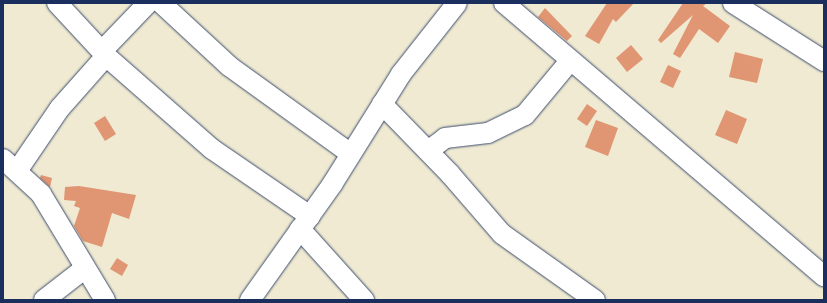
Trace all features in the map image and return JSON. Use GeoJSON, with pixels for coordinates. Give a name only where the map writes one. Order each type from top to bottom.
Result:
{"type":"FeatureCollection","features":[{"type":"Feature","properties":{"kind":"street"},"geometry":{"type":"LineString","coordinates":[[57,3],[104,53],[212,149],[305,223],[364,300]]}},
{"type":"Feature","properties":{"kind":"street"},"geometry":{"type":"LineString","coordinates":[[105,300],[84,269],[41,194],[10,165],[148,3]]}},
{"type":"Feature","properties":{"kind":"street"},"geometry":{"type":"LineString","coordinates":[[161,3],[229,66],[351,154]]}},
{"type":"Feature","properties":{"kind":"street"},"geometry":{"type":"LineString","coordinates":[[250,300],[305,223],[382,104],[457,3]]}},
{"type":"Feature","properties":{"kind":"street"},"geometry":{"type":"LineString","coordinates":[[504,3],[570,61],[824,276]]}},
{"type":"Feature","properties":{"kind":"street"},"geometry":{"type":"LineString","coordinates":[[733,3],[824,61]]}},
{"type":"Feature","properties":{"kind":"street"},"geometry":{"type":"LineString","coordinates":[[428,152],[445,138],[488,133],[525,115],[570,61]]}},
{"type":"Feature","properties":{"kind":"street"},"geometry":{"type":"LineString","coordinates":[[382,104],[428,152],[502,234],[595,300]]}},
{"type":"Feature","properties":{"kind":"street"},"geometry":{"type":"LineString","coordinates":[[44,300],[84,269]]}},
{"type":"Feature","properties":{"kind":"building"},"geometry":{"type":"Polygon","coordinates":[[[607,3],[634,3],[616,22],[613,19],[599,44],[585,36],[607,3]]]}},
{"type":"Feature","properties":{"kind":"building"},"geometry":{"type":"Polygon","coordinates":[[[683,3],[707,3],[703,6],[730,26],[718,43],[699,29],[680,58],[673,54],[693,15],[661,43],[658,40],[683,3]]]}},
{"type":"Feature","properties":{"kind":"building"},"geometry":{"type":"Polygon","coordinates":[[[545,8],[572,36],[567,41],[538,17],[545,8]]]}},
{"type":"Feature","properties":{"kind":"building"},"geometry":{"type":"Polygon","coordinates":[[[631,45],[643,59],[627,72],[616,58],[631,45]]]}},
{"type":"Feature","properties":{"kind":"building"},"geometry":{"type":"Polygon","coordinates":[[[735,52],[763,59],[757,83],[729,77],[735,52]]]}},
{"type":"Feature","properties":{"kind":"building"},"geometry":{"type":"Polygon","coordinates":[[[668,65],[681,71],[673,88],[660,82],[668,65]]]}},
{"type":"Feature","properties":{"kind":"building"},"geometry":{"type":"Polygon","coordinates":[[[587,104],[597,111],[587,126],[577,119],[587,104]]]}},
{"type":"Feature","properties":{"kind":"building"},"geometry":{"type":"Polygon","coordinates":[[[726,110],[747,119],[737,144],[715,135],[726,110]]]}},
{"type":"Feature","properties":{"kind":"building"},"geometry":{"type":"Polygon","coordinates":[[[105,116],[116,134],[105,141],[94,123],[105,116]]]}},
{"type":"Feature","properties":{"kind":"building"},"geometry":{"type":"Polygon","coordinates":[[[596,120],[618,128],[608,156],[585,147],[596,120]]]}},
{"type":"Feature","properties":{"kind":"building"},"geometry":{"type":"Polygon","coordinates":[[[41,175],[52,178],[50,187],[40,178],[41,175]]]}},
{"type":"Feature","properties":{"kind":"building"},"geometry":{"type":"Polygon","coordinates":[[[79,186],[136,195],[129,219],[112,213],[102,247],[83,241],[74,226],[80,208],[74,206],[76,201],[64,200],[65,187],[79,186]]]}},
{"type":"Feature","properties":{"kind":"building"},"geometry":{"type":"Polygon","coordinates":[[[117,258],[128,265],[122,276],[110,269],[117,258]]]}}]}
